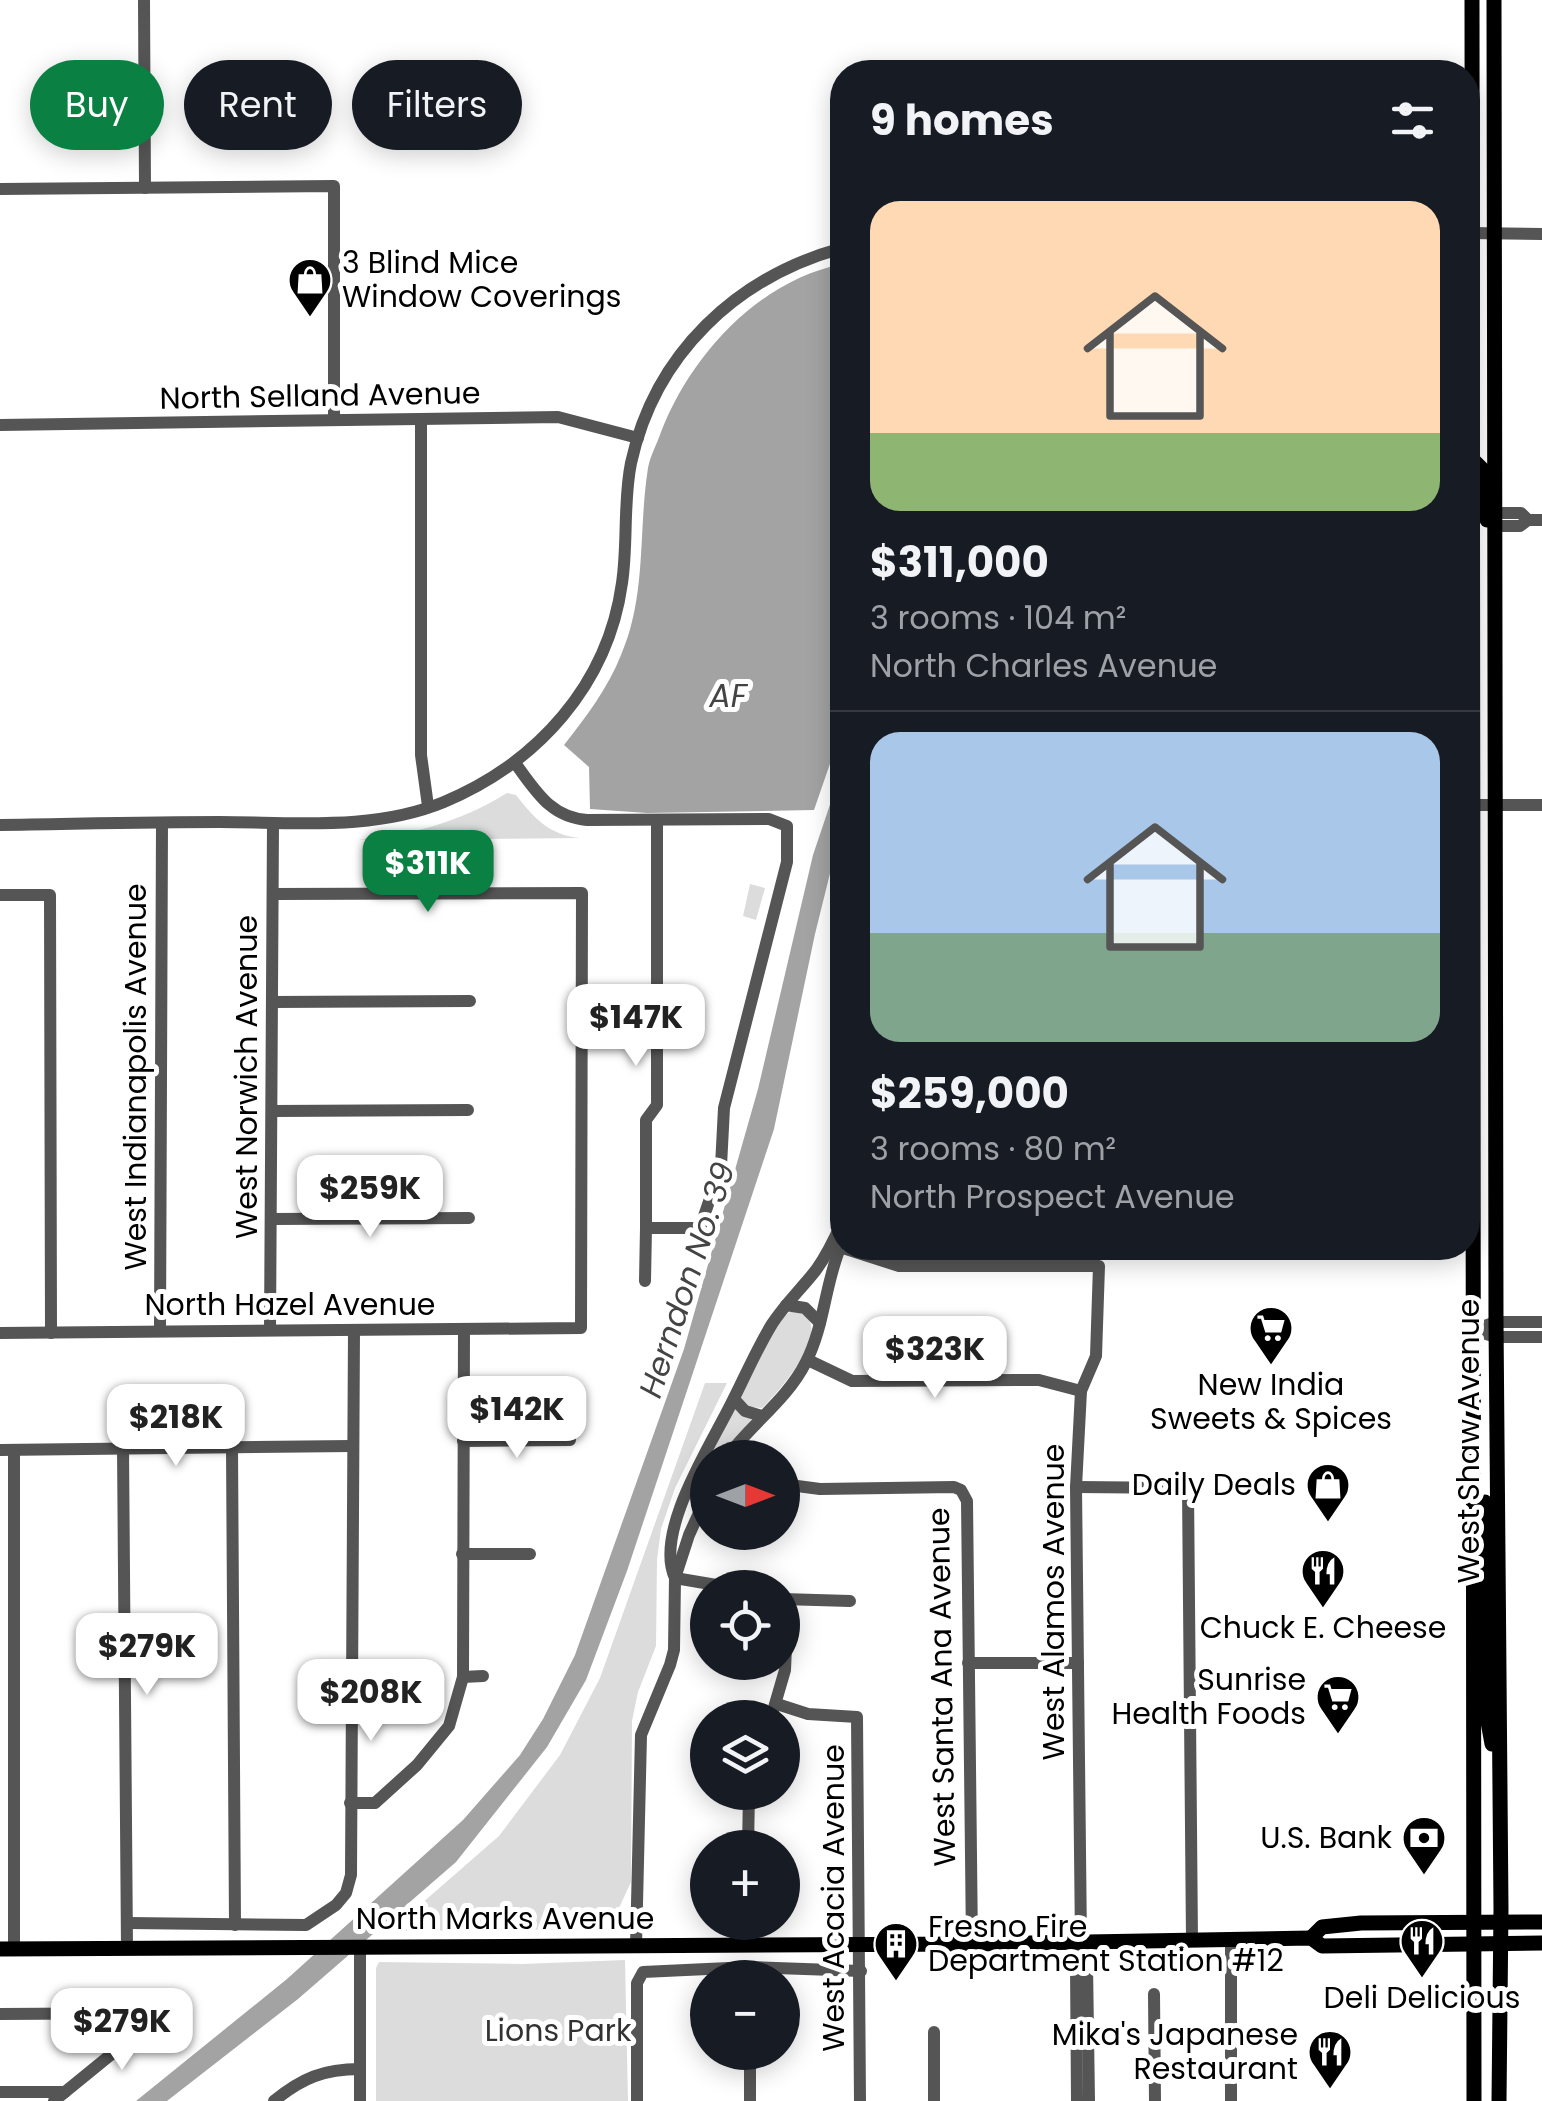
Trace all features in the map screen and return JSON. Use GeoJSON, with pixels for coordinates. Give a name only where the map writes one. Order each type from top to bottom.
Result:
{"type":"FeatureCollection","features":[{"type":"Feature","properties":{"kind":"main road","name":"West Shaw Avenue"},"geometry":{"type":"LineString","coordinates":[[1471,60],[1472,0]]}},
{"type":"Feature","properties":{"kind":"main road"},"geometry":{"type":"LineString","coordinates":[[1483,0],[1484,80],[1494,105]]}},
{"type":"Feature","properties":{"kind":"main road","name":"West Shaw Avenue"},"geometry":{"type":"LineString","coordinates":[[1494,0],[1498,2101]]}},
{"type":"Feature","properties":{"kind":"main road"},"geometry":{"type":"LineString","coordinates":[[1480,467],[1486,519],[1494,520]]}},
{"type":"Feature","properties":{"kind":"main road"},"geometry":{"type":"LineString","coordinates":[[1480,1049],[1485,1058],[1485,1142],[1496,1185]]}},
{"type":"Feature","properties":{"kind":"main road","name":"West Shaw Avenue"},"geometry":{"type":"LineString","coordinates":[[1473,1260],[1474,2101]]}},
{"type":"Feature","properties":{"kind":"main road"},"geometry":{"type":"LineString","coordinates":[[1474,1477],[1485,1490],[1486,1580],[1497,1595]]}},
{"type":"Feature","properties":{"kind":"main road"},"geometry":{"type":"LineString","coordinates":[[1475,1588],[1483,1592],[1486,1600],[1488,1722],[1500,1787]]}},
{"type":"Feature","properties":{"kind":"main road","name":"North Marks Avenue"},"geometry":{"type":"LineString","coordinates":[[1311,1938],[1322,1927],[1351,1924],[1542,1922]]}},
{"type":"Feature","properties":{"kind":"main road","name":"North Marks Avenue"},"geometry":{"type":"LineString","coordinates":[[7,1949],[972,1944],[1311,1938],[1322,1946],[1542,1943]]}},
{"type":"Feature","properties":{"kind":"street"},"geometry":{"type":"LineString","coordinates":[[144,0],[145,188]]}},
{"type":"Feature","properties":{"kind":"street"},"geometry":{"type":"LineString","coordinates":[[0,189],[334,186],[334,420]]}},
{"type":"Feature","properties":{"kind":"street"},"geometry":{"type":"LineString","coordinates":[[1480,233],[1542,234]]}},
{"type":"Feature","properties":{"kind":"street"},"geometry":{"type":"LineString","coordinates":[[0,825],[370,822],[443,802],[515,763],[569,710],[604,647],[622,588],[627,486],[638,438],[671,366],[711,319],[762,280],[830,252]]}},
{"type":"Feature","properties":{"kind":"street","name":"North Selland Avenue"},"geometry":{"type":"LineString","coordinates":[[0,425],[558,417],[638,438]]}},
{"type":"Feature","properties":{"kind":"street"},"geometry":{"type":"LineString","coordinates":[[421,419],[421,755],[428,806]]}},
{"type":"Feature","properties":{"kind":"street"},"geometry":{"type":"LineString","coordinates":[[1494,520],[1520,526],[1535,520]]}},
{"type":"Feature","properties":{"kind":"street"},"geometry":{"type":"LineString","coordinates":[[515,763],[548,805],[568,818],[769,819],[787,826],[787,862],[724,1107],[720,1166],[700,1236],[646,1228]]}},
{"type":"Feature","properties":{"kind":"street"},"geometry":{"type":"LineString","coordinates":[[1480,805],[1542,804]]}},
{"type":"Feature","properties":{"kind":"street"},"geometry":{"type":"LineString","coordinates":[[645,1281],[646,1120],[657,1105],[657,820]]}},
{"type":"Feature","properties":{"kind":"street","name":"West Indianapolis Avenue"},"geometry":{"type":"LineString","coordinates":[[160,1331],[162,823]]}},
{"type":"Feature","properties":{"kind":"street","name":"West Norwich Avenue"},"geometry":{"type":"LineString","coordinates":[[270,1330],[273,823]]}},
{"type":"Feature","properties":{"kind":"street","name":"North Hazel Avenue"},"geometry":{"type":"LineString","coordinates":[[0,1333],[581,1328],[582,893],[272,894]]}},
{"type":"Feature","properties":{"kind":"street"},"geometry":{"type":"LineString","coordinates":[[0,895],[50,895],[50,1333]]}},
{"type":"Feature","properties":{"kind":"street"},"geometry":{"type":"LineString","coordinates":[[272,1002],[470,1001]]}},
{"type":"Feature","properties":{"kind":"street"},"geometry":{"type":"LineString","coordinates":[[272,1111],[468,1110]]}},
{"type":"Feature","properties":{"kind":"street"},"geometry":{"type":"LineString","coordinates":[[271,1218],[469,1218]]}},
{"type":"Feature","properties":{"kind":"street"},"geometry":{"type":"LineString","coordinates":[[675,1578],[670,1554],[680,1510],[764,1339],[786,1305],[830,1255]]}},
{"type":"Feature","properties":{"kind":"street"},"geometry":{"type":"LineString","coordinates":[[741,1440],[788,1391],[808,1360],[835,1260]]}},
{"type":"Feature","properties":{"kind":"street","name":"West Alamos Avenue"},"geometry":{"type":"LineString","coordinates":[[881,1260],[898,1266],[1100,1266],[1096,1356],[1081,1391],[1076,1487],[1081,1942],[1076,1964],[1077,2101]]}},
{"type":"Feature","properties":{"kind":"street"},"geometry":{"type":"LineString","coordinates":[[786,1305],[805,1308],[820,1323]]}},
{"type":"Feature","properties":{"kind":"street"},"geometry":{"type":"LineString","coordinates":[[1496,1330],[1542,1322]]}},
{"type":"Feature","properties":{"kind":"street"},"geometry":{"type":"LineString","coordinates":[[350,1803],[375,1803],[417,1765],[449,1726],[462,1678],[464,1329]]}},
{"type":"Feature","properties":{"kind":"street"},"geometry":{"type":"LineString","coordinates":[[128,1923],[306,1925],[336,1905],[346,1893],[351,1875],[354,1330]]}},
{"type":"Feature","properties":{"kind":"street"},"geometry":{"type":"LineString","coordinates":[[1473,1330],[1542,1337]]}},
{"type":"Feature","properties":{"kind":"street"},"geometry":{"type":"LineString","coordinates":[[808,1360],[852,1381],[1039,1380],[1081,1391]]}},
{"type":"Feature","properties":{"kind":"street"},"geometry":{"type":"LineString","coordinates":[[734,1399],[745,1411],[762,1416]]}},
{"type":"Feature","properties":{"kind":"street"},"geometry":{"type":"LineString","coordinates":[[462,1441],[570,1440]]}},
{"type":"Feature","properties":{"kind":"street"},"geometry":{"type":"LineString","coordinates":[[7,1949],[7,1450],[352,1446]]}},
{"type":"Feature","properties":{"kind":"street"},"geometry":{"type":"LineString","coordinates":[[232,1447],[235,1926]]}},
{"type":"Feature","properties":{"kind":"street"},"geometry":{"type":"LineString","coordinates":[[123,1448],[127,1947]]}},
{"type":"Feature","properties":{"kind":"street","name":"West Santa Ana Avenue"},"geometry":{"type":"LineString","coordinates":[[800,1486],[954,1487],[961,1490],[967,1501],[972,1944]]}},
{"type":"Feature","properties":{"kind":"street"},"geometry":{"type":"LineString","coordinates":[[1076,1487],[1188,1488],[1192,1941]]}},
{"type":"Feature","properties":{"kind":"street"},"geometry":{"type":"LineString","coordinates":[[636,1946],[638,1755],[647,1714],[666,1678],[674,1650],[675,1578],[690,1533]]}},
{"type":"Feature","properties":{"kind":"street"},"geometry":{"type":"LineString","coordinates":[[462,1554],[530,1554]]}},
{"type":"Feature","properties":{"kind":"street"},"geometry":{"type":"LineString","coordinates":[[675,1578],[690,1581]]}},
{"type":"Feature","properties":{"kind":"street"},"geometry":{"type":"LineString","coordinates":[[800,1599],[850,1601]]}},
{"type":"Feature","properties":{"kind":"street"},"geometry":{"type":"LineString","coordinates":[[968,1663],[1078,1663]]}},
{"type":"Feature","properties":{"kind":"street"},"geometry":{"type":"LineString","coordinates":[[462,1678],[482,1676]]}},
{"type":"Feature","properties":{"kind":"street","name":"West Acacia Avenue"},"geometry":{"type":"LineString","coordinates":[[800,1713],[858,1717],[860,2101]]}},
{"type":"Feature","properties":{"kind":"street"},"geometry":{"type":"LineString","coordinates":[[1231,1940],[1231,2101]]}},
{"type":"Feature","properties":{"kind":"street","name":"West Alamos Avenue"},"geometry":{"type":"LineString","coordinates":[[1081,1942],[1087,1964],[1089,2101]]}},
{"type":"Feature","properties":{"kind":"street"},"geometry":{"type":"LineString","coordinates":[[360,1948],[360,2101]]}},
{"type":"Feature","properties":{"kind":"street","name":"North Marks Avenue"},"geometry":{"type":"LineString","coordinates":[[800,1972],[860,1971]]}},
{"type":"Feature","properties":{"kind":"street","name":"North Marks Avenue"},"geometry":{"type":"LineString","coordinates":[[637,2101],[637,1983],[643,1972],[690,1972]]}},
{"type":"Feature","properties":{"kind":"street"},"geometry":{"type":"LineString","coordinates":[[1154,1994],[1154,2101]]}},
{"type":"Feature","properties":{"kind":"street"},"geometry":{"type":"LineString","coordinates":[[0,2014],[162,2012],[60,2096],[0,2092]]}},
{"type":"Feature","properties":{"kind":"street"},"geometry":{"type":"LineString","coordinates":[[934,2032],[934,2101]]}},
{"type":"Feature","properties":{"kind":"street"},"geometry":{"type":"LineString","coordinates":[[274,2101],[312,2075],[360,2070]]}},
{"type":"Feature","properties":{"kind":"street"},"geometry":{"type":"LineString","coordinates":[[750,2070],[750,2101]]}},
{"type":"Feature","properties":{"kind":"green space"},"geometry":{"type":"Polygon","coordinates":[[[507,793],[516,795],[551,829],[580,838],[358,840],[435,826],[507,793]]]}},
{"type":"Feature","properties":{"kind":"green space"},"geometry":{"type":"Polygon","coordinates":[[[750,884],[765,888],[756,920],[743,916],[750,884]]]}},
{"type":"Feature","properties":{"kind":"green space"},"geometry":{"type":"Polygon","coordinates":[[[791,1311],[806,1316],[811,1326],[810,1340],[782,1387],[762,1408],[749,1407],[740,1398],[768,1339],[791,1311]]]}},
{"type":"Feature","properties":{"kind":"green space"},"geometry":{"type":"Polygon","coordinates":[[[705,1383],[727,1383],[699,1440],[690,1440],[690,1458],[661,1529],[656,1646],[638,1692],[632,1721],[631,1882],[619,1908],[619,1924],[613,1929],[390,1931],[499,1836],[560,1755],[600,1678],[705,1383]]]}},
{"type":"Feature","properties":{"kind":"green space"},"geometry":{"type":"Polygon","coordinates":[[[734,1408],[752,1419],[735,1440],[718,1440],[734,1408]]]}},
{"type":"Feature","properties":{"kind":"green space","name":"Lions Park"},"geometry":{"type":"Polygon","coordinates":[[[625,1960],[628,2101],[376,2101],[379,1962],[523,1964],[625,1960]]]}},
{"type":"Feature","properties":{"kind":"water","name":"AF"},"geometry":{"type":"Polygon","coordinates":[[[830,267],[830,764],[814,810],[647,813],[590,809],[589,767],[564,745],[603,691],[629,632],[638,586],[652,454],[674,403],[709,349],[756,304],[811,273],[830,267]]]}},
{"type":"Feature","properties":{"kind":"water"},"geometry":{"type":"Polygon","coordinates":[[[830,805],[830,873],[774,1129],[627,1571],[586,1680],[547,1747],[456,1862],[298,1999],[167,2101],[136,2101],[287,1979],[463,1820],[520,1755],[543,1719],[575,1655],[684,1349],[758,1089],[813,855],[830,805]]]}},
{"type":"Feature","properties":{"kind":"place","name":"3 Blind Mice Window Coverings"},"geometry":{"type":"Point","coordinates":[310,318]}},
{"type":"Feature","properties":{"kind":"place","name":"New India Sweets & Spices"},"geometry":{"type":"Point","coordinates":[1271,1366]}},
{"type":"Feature","properties":{"kind":"place","name":"Daily Deals"},"geometry":{"type":"Point","coordinates":[1328,1523]}},
{"type":"Feature","properties":{"kind":"place","name":"Chuck E. Cheese"},"geometry":{"type":"Point","coordinates":[1323,1609]}},
{"type":"Feature","properties":{"kind":"place","name":"Sunrise Health Foods"},"geometry":{"type":"Point","coordinates":[1338,1735]}},
{"type":"Feature","properties":{"kind":"place","name":"U.S. Bank"},"geometry":{"type":"Point","coordinates":[1424,1876]}},
{"type":"Feature","properties":{"kind":"place","name":"Deli Delicious"},"geometry":{"type":"Point","coordinates":[1422,1979]}},
{"type":"Feature","properties":{"kind":"place","name":"Fresno Fire Department Station #12"},"geometry":{"type":"Point","coordinates":[896,1982]}},
{"type":"Feature","properties":{"kind":"place","name":"Mika's Japanese Restaurant"},"geometry":{"type":"Point","coordinates":[1330,2090]}},
{"type":"Feature","properties":{"kind":"water label","name":"Herndon No. 39"},"geometry":{"type":"Point","coordinates":[687,1280]}}]}
